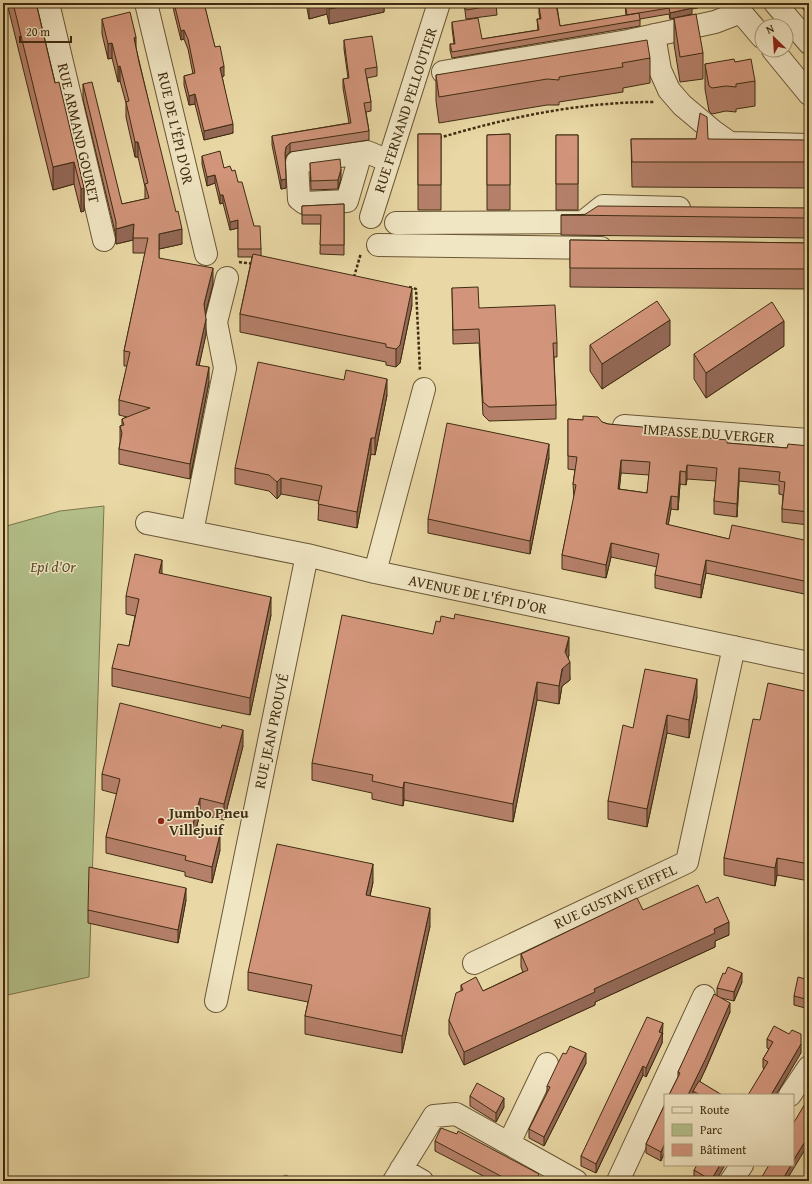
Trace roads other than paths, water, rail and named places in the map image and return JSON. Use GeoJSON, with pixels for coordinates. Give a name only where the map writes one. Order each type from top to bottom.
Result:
{"type":"FeatureCollection","features":[{"type":"Feature","properties":{"kind":"street","name":"RUE ARMAND GOURET"},"geometry":{"type":"LineString","coordinates":[[48,3],[104,240]]}},
{"type":"Feature","properties":{"kind":"street","name":"RUE DE L'ÉPI D'OR"},"geometry":{"type":"LineString","coordinates":[[146,3],[206,254]]}},
{"type":"Feature","properties":{"kind":"street","name":"RUE FERNAND PELLOUTIER"},"geometry":{"type":"LineString","coordinates":[[371,217],[439,3]]}},
{"type":"Feature","properties":{"kind":"street"},"geometry":{"type":"LineString","coordinates":[[775,3],[809,43]]}},
{"type":"Feature","properties":{"kind":"street"},"geometry":{"type":"LineString","coordinates":[[443,72],[654,35],[716,22],[737,8],[754,28]]}},
{"type":"Feature","properties":{"kind":"street"},"geometry":{"type":"LineString","coordinates":[[654,35],[660,70],[664,81],[675,98],[701,122],[730,143],[809,145]]}},
{"type":"Feature","properties":{"kind":"street"},"geometry":{"type":"LineString","coordinates":[[780,58],[809,94]]}},
{"type":"Feature","properties":{"kind":"street"},"geometry":{"type":"LineString","coordinates":[[361,153],[367,152],[389,161]]}},
{"type":"Feature","properties":{"kind":"street"},"geometry":{"type":"LineString","coordinates":[[396,223],[583,222],[604,206],[698,208]]}},
{"type":"Feature","properties":{"kind":"street"},"geometry":{"type":"LineString","coordinates":[[378,245],[618,248]]}},
{"type":"Feature","properties":{"kind":"street"},"geometry":{"type":"LineString","coordinates":[[192,532],[225,368],[216,322],[232,270]]}},
{"type":"Feature","properties":{"kind":"street"},"geometry":{"type":"LineString","coordinates":[[375,572],[422,382]]}},
{"type":"Feature","properties":{"kind":"street","name":"IMPASSE DU VERGER"},"geometry":{"type":"LineString","coordinates":[[609,425],[809,440]]}},
{"type":"Feature","properties":{"kind":"street","name":"AVENUE DE L'ÉPI D'OR"},"geometry":{"type":"LineString","coordinates":[[147,523],[307,555],[375,572],[809,663]]}},
{"type":"Feature","properties":{"kind":"street","name":"RUE JEAN PROUVÉ"},"geometry":{"type":"LineString","coordinates":[[216,1001],[307,555]]}},
{"type":"Feature","properties":{"kind":"street","name":"RUE GUSTAVE EIFFEL"},"geometry":{"type":"LineString","coordinates":[[474,963],[687,862],[734,647]]}},
{"type":"Feature","properties":{"kind":"street"},"geometry":{"type":"LineString","coordinates":[[618,1181],[704,996]]}},
{"type":"Feature","properties":{"kind":"street"},"geometry":{"type":"LineString","coordinates":[[509,1144],[547,1064]]}},
{"type":"Feature","properties":{"kind":"street"},"geometry":{"type":"LineString","coordinates":[[791,1094],[809,1067]]}},
{"type":"Feature","properties":{"kind":"street"},"geometry":{"type":"LineString","coordinates":[[422,1181],[397,1175],[434,1116],[456,1114],[576,1181]]}},
{"type":"Feature","properties":{"kind":"street"},"geometry":{"type":"LineString","coordinates":[[731,1181],[741,1166]]}},
{"type":"Feature","properties":{"kind":"place","name":"Jumbo Pneu Villejuif"},"geometry":{"type":"Point","coordinates":[161,821]}},
{"type":"Feature","properties":{"kind":"park label","name":"Epi d'Or"},"geometry":{"type":"Point","coordinates":[53,566]}}]}
